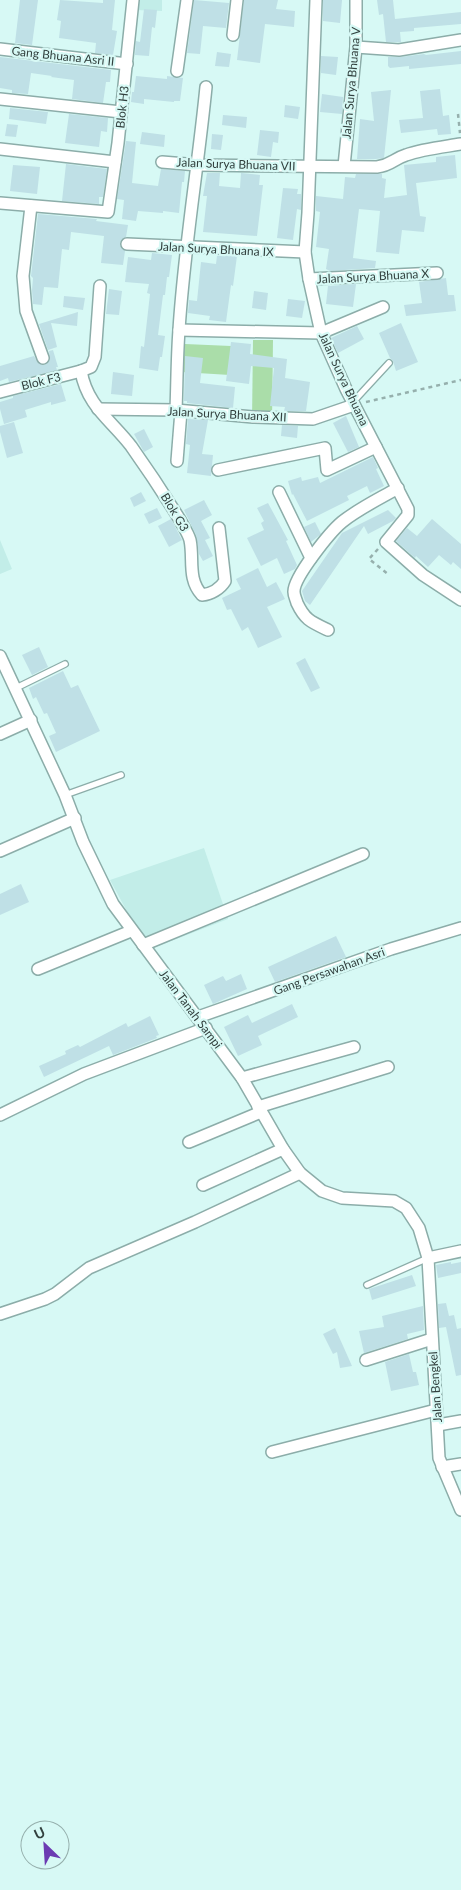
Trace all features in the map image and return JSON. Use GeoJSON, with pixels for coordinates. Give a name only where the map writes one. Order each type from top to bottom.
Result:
{"type":"FeatureCollection","features":[{"type":"Feature","properties":{"kind":"street","name":"Blok H3"},"geometry":{"type":"LineString","coordinates":[[30,206],[108,212],[109,210],[133,0]]}},
{"type":"Feature","properties":{"kind":"street"},"geometry":{"type":"LineString","coordinates":[[177,71],[187,0]]}},
{"type":"Feature","properties":{"kind":"street"},"geometry":{"type":"LineString","coordinates":[[233,35],[237,0]]}},
{"type":"Feature","properties":{"kind":"street","name":"Jalan Surya Bhuana"},"geometry":{"type":"LineString","coordinates":[[316,0],[305,252],[321,333],[409,513],[386,542]]}},
{"type":"Feature","properties":{"kind":"street","name":"Jalan Surya Bhuana V"},"geometry":{"type":"LineString","coordinates":[[344,166],[356,47],[356,0]]}},
{"type":"Feature","properties":{"kind":"street"},"geometry":{"type":"LineString","coordinates":[[356,47],[399,50],[461,40]]}},
{"type":"Feature","properties":{"kind":"street","name":"Gang Bhuana Asri II"},"geometry":{"type":"LineString","coordinates":[[0,49],[127,64]]}},
{"type":"Feature","properties":{"kind":"street"},"geometry":{"type":"LineString","coordinates":[[177,462],[179,330],[206,87]]}},
{"type":"Feature","properties":{"kind":"street"},"geometry":{"type":"LineString","coordinates":[[0,99],[121,112]]}},
{"type":"Feature","properties":{"kind":"street","name":"Jalan Surya Bhuana VII"},"geometry":{"type":"LineString","coordinates":[[162,162],[198,165],[377,167],[386,166],[399,157],[460,139]]}},
{"type":"Feature","properties":{"kind":"street"},"geometry":{"type":"LineString","coordinates":[[0,149],[115,162]]}},
{"type":"Feature","properties":{"kind":"street"},"geometry":{"type":"LineString","coordinates":[[0,203],[30,206],[23,276],[26,311],[43,358]]}},
{"type":"Feature","properties":{"kind":"street","name":"Jalan Surya Bhuana IX"},"geometry":{"type":"LineString","coordinates":[[128,244],[305,252]]}},
{"type":"Feature","properties":{"kind":"street","name":"Jalan Surya Bhuana X"},"geometry":{"type":"LineString","coordinates":[[309,279],[437,273]]}},
{"type":"Feature","properties":{"kind":"street"},"geometry":{"type":"LineString","coordinates":[[81,371],[91,366],[94,361],[100,286]]}},
{"type":"Feature","properties":{"kind":"street"},"geometry":{"type":"LineString","coordinates":[[179,330],[321,333],[383,307]]}},
{"type":"Feature","properties":{"kind":"street","name":"Blok F3"},"geometry":{"type":"LineString","coordinates":[[0,392],[81,371]]}},
{"type":"Feature","properties":{"kind":"street","name":"Blok G3"},"geometry":{"type":"LineString","coordinates":[[81,371],[88,396],[130,445],[160,487],[186,530],[191,547],[192,576],[194,583],[202,594],[208,594],[221,587],[226,581],[219,528]]}},
{"type":"Feature","properties":{"kind":"street","name":"Jalan Surya Bhuana XII"},"geometry":{"type":"LineString","coordinates":[[98,409],[179,411],[253,417],[313,419],[354,403]]}},
{"type":"Feature","properties":{"kind":"street"},"geometry":{"type":"LineString","coordinates":[[218,470],[325,448],[327,470],[376,447]]}},
{"type":"Feature","properties":{"kind":"street"},"geometry":{"type":"LineString","coordinates":[[328,630],[308,621],[295,596],[293,590],[295,585],[311,558],[341,523],[398,488]]}},
{"type":"Feature","properties":{"kind":"street"},"geometry":{"type":"LineString","coordinates":[[280,492],[311,558]]}},
{"type":"Feature","properties":{"kind":"street"},"geometry":{"type":"LineString","coordinates":[[386,542],[423,575],[461,600]]}},
{"type":"Feature","properties":{"kind":"street","name":"Jalan Tanah Sampi"},"geometry":{"type":"LineString","coordinates":[[0,656],[65,795],[100,880],[113,904],[131,931],[198,1017],[242,1078],[283,1149],[300,1173],[322,1191],[342,1198],[394,1200],[406,1208],[419,1228],[428,1258]]}},
{"type":"Feature","properties":{"kind":"street"},"geometry":{"type":"LineString","coordinates":[[0,734],[31,720]]}},
{"type":"Feature","properties":{"kind":"street"},"geometry":{"type":"LineString","coordinates":[[0,851],[75,818]]}},
{"type":"Feature","properties":{"kind":"street"},"geometry":{"type":"LineString","coordinates":[[143,945],[363,854]]}},
{"type":"Feature","properties":{"kind":"street","name":"Gang Persawahan Asri"},"geometry":{"type":"LineString","coordinates":[[198,1017],[391,949],[461,928]]}},
{"type":"Feature","properties":{"kind":"street"},"geometry":{"type":"LineString","coordinates":[[38,969],[131,931]]}},
{"type":"Feature","properties":{"kind":"street"},"geometry":{"type":"LineString","coordinates":[[0,1114],[84,1074],[206,1028]]}},
{"type":"Feature","properties":{"kind":"street"},"geometry":{"type":"LineString","coordinates":[[242,1078],[354,1047]]}},
{"type":"Feature","properties":{"kind":"street"},"geometry":{"type":"LineString","coordinates":[[189,1142],[260,1110],[388,1067]]}},
{"type":"Feature","properties":{"kind":"street"},"geometry":{"type":"LineString","coordinates":[[203,1186],[283,1149]]}},
{"type":"Feature","properties":{"kind":"street"},"geometry":{"type":"LineString","coordinates":[[0,1314],[45,1299],[55,1294],[89,1268],[195,1222],[300,1173]]}},
{"type":"Feature","properties":{"kind":"street"},"geometry":{"type":"LineString","coordinates":[[428,1258],[461,1251]]}},
{"type":"Feature","properties":{"kind":"street","name":"Jalan Bengkel"},"geometry":{"type":"LineString","coordinates":[[428,1258],[439,1458],[461,1510]]}},
{"type":"Feature","properties":{"kind":"street"},"geometry":{"type":"LineString","coordinates":[[366,1360],[432,1339]]}},
{"type":"Feature","properties":{"kind":"street"},"geometry":{"type":"LineString","coordinates":[[272,1452],[436,1410]]}},
{"type":"Feature","properties":{"kind":"street"},"geometry":{"type":"LineString","coordinates":[[438,1425],[461,1421]]}},
{"type":"Feature","properties":{"kind":"street"},"geometry":{"type":"LineString","coordinates":[[442,1467],[461,1464]]}},
{"type":"Feature","properties":{"kind":"lane"},"geometry":{"type":"LineString","coordinates":[[354,403],[389,363]]}},
{"type":"Feature","properties":{"kind":"lane"},"geometry":{"type":"LineString","coordinates":[[14,689],[66,664]]}},
{"type":"Feature","properties":{"kind":"lane"},"geometry":{"type":"LineString","coordinates":[[65,795],[120,775]]}},
{"type":"Feature","properties":{"kind":"lane"},"geometry":{"type":"LineString","coordinates":[[366,1285],[428,1258]]}},
{"type":"Feature","properties":{"kind":"path"},"geometry":{"type":"LineString","coordinates":[[458,114],[460,139]]}},
{"type":"Feature","properties":{"kind":"path"},"geometry":{"type":"LineString","coordinates":[[354,403],[461,380]]}},
{"type":"Feature","properties":{"kind":"path"},"geometry":{"type":"LineString","coordinates":[[386,542],[369,559],[389,575]]}},
{"type":"Feature","properties":{"kind":"shaded area"},"geometry":{"type":"Polygon","coordinates":[[[136,0],[162,0],[162,11],[135,10],[136,0]]]}},
{"type":"Feature","properties":{"kind":"shaded area"},"geometry":{"type":"Polygon","coordinates":[[[0,540],[12,569],[0,574],[0,540]]]}},
{"type":"Feature","properties":{"kind":"shaded area"},"geometry":{"type":"Polygon","coordinates":[[[204,848],[228,919],[148,950],[110,880],[204,848]]]}},
{"type":"Feature","properties":{"kind":"green space"},"geometry":{"type":"Polygon","coordinates":[[[253,340],[273,340],[272,421],[252,421],[253,340]]]}},
{"type":"Feature","properties":{"kind":"green space"},"geometry":{"type":"Polygon","coordinates":[[[185,344],[231,346],[230,375],[181,372],[185,344]]]}},
{"type":"Feature","properties":{"kind":"building"},"geometry":{"type":"Polygon","coordinates":[[[20,0],[38,0],[32,45],[15,43],[20,0]]]}},
{"type":"Feature","properties":{"kind":"building"},"geometry":{"type":"Polygon","coordinates":[[[60,0],[103,3],[103,0],[115,0],[112,30],[117,31],[113,55],[95,53],[96,43],[59,38],[61,21],[57,20],[60,0]]]}},
{"type":"Feature","properties":{"kind":"building"},"geometry":{"type":"Polygon","coordinates":[[[194,0],[229,3],[226,28],[203,26],[200,54],[187,53],[194,0]]]}},
{"type":"Feature","properties":{"kind":"building"},"geometry":{"type":"Polygon","coordinates":[[[244,0],[278,0],[276,9],[295,11],[294,27],[265,24],[260,63],[237,60],[244,0]]]}},
{"type":"Feature","properties":{"kind":"building"},"geometry":{"type":"Polygon","coordinates":[[[323,0],[342,0],[340,23],[323,21],[323,0]]]}},
{"type":"Feature","properties":{"kind":"building"},"geometry":{"type":"Polygon","coordinates":[[[377,0],[393,0],[395,19],[461,12],[461,24],[414,28],[414,31],[400,32],[401,42],[386,42],[383,14],[379,15],[377,0]]]}},
{"type":"Feature","properties":{"kind":"building"},"geometry":{"type":"Polygon","coordinates":[[[144,9],[157,10],[155,28],[152,27],[149,56],[135,55],[136,41],[140,42],[144,9]]]}},
{"type":"Feature","properties":{"kind":"building"},"geometry":{"type":"Polygon","coordinates":[[[461,51],[461,64],[409,69],[409,66],[390,68],[388,66],[388,57],[461,51]]]}},
{"type":"Feature","properties":{"kind":"building"},"geometry":{"type":"Polygon","coordinates":[[[217,52],[231,54],[229,67],[215,66],[217,52]]]}},
{"type":"Feature","properties":{"kind":"building"},"geometry":{"type":"Polygon","coordinates":[[[321,56],[338,57],[336,75],[321,73],[321,56]]]}},
{"type":"Feature","properties":{"kind":"building"},"geometry":{"type":"Polygon","coordinates":[[[0,57],[111,70],[110,82],[106,82],[103,103],[72,99],[74,80],[52,76],[31,73],[28,94],[12,93],[12,90],[0,88],[0,57]]]}},
{"type":"Feature","properties":{"kind":"building"},"geometry":{"type":"Polygon","coordinates":[[[136,76],[167,79],[167,76],[183,78],[180,101],[144,99],[144,104],[131,102],[136,76]]]}},
{"type":"Feature","properties":{"kind":"building"},"geometry":{"type":"Polygon","coordinates":[[[440,89],[443,116],[449,115],[451,134],[438,135],[437,129],[401,133],[399,120],[423,118],[420,91],[440,89]]]}},
{"type":"Feature","properties":{"kind":"building"},"geometry":{"type":"Polygon","coordinates":[[[391,90],[384,158],[357,159],[360,119],[374,121],[371,92],[391,90]]]}},
{"type":"Feature","properties":{"kind":"building"},"geometry":{"type":"Polygon","coordinates":[[[322,94],[343,97],[342,114],[320,112],[322,94]]]}},
{"type":"Feature","properties":{"kind":"building"},"geometry":{"type":"Polygon","coordinates":[[[285,105],[300,107],[298,119],[284,117],[285,105]]]}},
{"type":"Feature","properties":{"kind":"building"},"geometry":{"type":"Polygon","coordinates":[[[10,108],[48,112],[46,124],[9,119],[10,108]]]}},
{"type":"Feature","properties":{"kind":"building"},"geometry":{"type":"Polygon","coordinates":[[[69,114],[108,118],[107,132],[101,131],[99,147],[65,143],[69,114]]]}},
{"type":"Feature","properties":{"kind":"building"},"geometry":{"type":"Polygon","coordinates":[[[223,115],[247,117],[246,128],[222,125],[223,115]]]}},
{"type":"Feature","properties":{"kind":"building"},"geometry":{"type":"Polygon","coordinates":[[[7,124],[18,125],[16,137],[5,136],[7,124]]]}},
{"type":"Feature","properties":{"kind":"building"},"geometry":{"type":"Polygon","coordinates":[[[260,130],[279,132],[278,143],[273,142],[271,157],[257,155],[260,130]]]}},
{"type":"Feature","properties":{"kind":"building"},"geometry":{"type":"Polygon","coordinates":[[[142,132],[165,135],[164,147],[140,144],[142,132]]]}},
{"type":"Feature","properties":{"kind":"building"},"geometry":{"type":"Polygon","coordinates":[[[212,134],[223,135],[221,150],[211,149],[212,134]]]}},
{"type":"Feature","properties":{"kind":"building"},"geometry":{"type":"Polygon","coordinates":[[[126,141],[136,142],[132,183],[158,186],[161,169],[185,171],[179,213],[138,211],[136,221],[122,219],[124,200],[117,199],[126,141]]]}},
{"type":"Feature","properties":{"kind":"building"},"geometry":{"type":"Polygon","coordinates":[[[455,155],[457,178],[416,183],[420,216],[426,217],[424,232],[402,230],[399,254],[376,252],[380,211],[359,209],[353,258],[376,261],[375,268],[330,271],[326,269],[329,249],[316,247],[320,212],[316,211],[316,196],[343,199],[345,177],[355,178],[356,174],[382,174],[382,178],[386,179],[384,198],[407,195],[404,165],[436,162],[436,157],[455,155]]]}},
{"type":"Feature","properties":{"kind":"building"},"geometry":{"type":"Polygon","coordinates":[[[66,164],[107,169],[103,197],[99,197],[99,204],[62,201],[66,164]]]}},
{"type":"Feature","properties":{"kind":"building"},"geometry":{"type":"Polygon","coordinates":[[[13,165],[40,167],[37,194],[10,191],[13,165]]]}},
{"type":"Feature","properties":{"kind":"building"},"geometry":{"type":"Polygon","coordinates":[[[207,173],[220,173],[219,186],[240,188],[241,173],[260,175],[259,185],[263,185],[257,236],[203,232],[207,196],[203,196],[207,173]]]}},
{"type":"Feature","properties":{"kind":"building"},"geometry":{"type":"Polygon","coordinates":[[[283,188],[298,189],[297,194],[301,194],[301,210],[297,209],[293,240],[277,238],[283,188]]]}},
{"type":"Feature","properties":{"kind":"building"},"geometry":{"type":"Polygon","coordinates":[[[38,214],[97,219],[96,221],[128,225],[126,237],[120,243],[121,248],[125,251],[123,265],[101,263],[104,236],[71,232],[69,250],[62,249],[58,288],[44,287],[42,305],[33,304],[33,278],[31,276],[38,214]]]}},
{"type":"Feature","properties":{"kind":"building"},"geometry":{"type":"Polygon","coordinates":[[[152,253],[172,255],[165,295],[163,295],[158,335],[165,336],[158,371],[139,368],[141,346],[144,347],[150,294],[147,293],[149,284],[125,282],[128,257],[151,260],[152,253]]]}},
{"type":"Feature","properties":{"kind":"building"},"geometry":{"type":"Polygon","coordinates":[[[217,256],[237,256],[226,322],[209,320],[210,316],[188,313],[189,300],[197,301],[201,262],[216,264],[217,256]]]}},
{"type":"Feature","properties":{"kind":"building"},"geometry":{"type":"Polygon","coordinates":[[[446,278],[448,295],[454,295],[456,311],[406,316],[404,305],[422,303],[419,282],[446,278]]]}},
{"type":"Feature","properties":{"kind":"building"},"geometry":{"type":"Polygon","coordinates":[[[356,284],[353,307],[326,304],[328,286],[356,284]]]}},
{"type":"Feature","properties":{"kind":"building"},"geometry":{"type":"Polygon","coordinates":[[[109,289],[122,291],[119,315],[106,314],[109,289]]]}},
{"type":"Feature","properties":{"kind":"building"},"geometry":{"type":"Polygon","coordinates":[[[254,291],[268,293],[266,310],[252,308],[254,291]]]}},
{"type":"Feature","properties":{"kind":"building"},"geometry":{"type":"Polygon","coordinates":[[[64,296],[85,298],[83,310],[63,307],[64,296]]]}},
{"type":"Feature","properties":{"kind":"building"},"geometry":{"type":"Polygon","coordinates":[[[288,299],[305,301],[302,318],[286,316],[288,299]]]}},
{"type":"Feature","properties":{"kind":"building"},"geometry":{"type":"Polygon","coordinates":[[[78,312],[77,326],[51,323],[57,347],[48,350],[39,324],[78,312]]]}},
{"type":"Feature","properties":{"kind":"building"},"geometry":{"type":"Polygon","coordinates":[[[401,323],[418,362],[396,371],[379,333],[401,323]]]}},
{"type":"Feature","properties":{"kind":"building"},"geometry":{"type":"Polygon","coordinates":[[[357,326],[364,339],[338,353],[331,338],[357,326]]]}},
{"type":"Feature","properties":{"kind":"building"},"geometry":{"type":"Polygon","coordinates":[[[231,342],[251,344],[250,354],[287,359],[285,378],[310,382],[306,411],[284,411],[285,407],[270,406],[274,368],[251,366],[249,384],[226,381],[231,342]]]}},
{"type":"Feature","properties":{"kind":"building"},"geometry":{"type":"Polygon","coordinates":[[[53,350],[58,367],[56,367],[57,370],[9,382],[8,378],[0,381],[0,366],[34,356],[38,363],[45,365],[50,360],[49,351],[53,350]]]}},
{"type":"Feature","properties":{"kind":"building"},"geometry":{"type":"Polygon","coordinates":[[[185,356],[203,358],[200,383],[235,387],[233,408],[187,403],[187,401],[184,401],[185,356]]]}},
{"type":"Feature","properties":{"kind":"building"},"geometry":{"type":"Polygon","coordinates":[[[113,372],[134,375],[132,396],[111,394],[113,372]]]}},
{"type":"Feature","properties":{"kind":"building"},"geometry":{"type":"Polygon","coordinates":[[[61,384],[66,401],[51,405],[51,402],[25,410],[27,417],[4,424],[0,402],[13,398],[13,396],[61,384]]]}},
{"type":"Feature","properties":{"kind":"building"},"geometry":{"type":"Polygon","coordinates":[[[346,416],[359,447],[348,452],[333,423],[346,416]]]}},
{"type":"Feature","properties":{"kind":"building"},"geometry":{"type":"Polygon","coordinates":[[[188,419],[208,420],[202,454],[213,455],[211,476],[187,473],[190,445],[186,444],[188,419]]]}},
{"type":"Feature","properties":{"kind":"building"},"geometry":{"type":"Polygon","coordinates":[[[14,422],[23,453],[7,458],[0,426],[14,422]]]}},
{"type":"Feature","properties":{"kind":"building"},"geometry":{"type":"Polygon","coordinates":[[[282,425],[298,426],[297,438],[281,436],[282,425]]]}},
{"type":"Feature","properties":{"kind":"building"},"geometry":{"type":"Polygon","coordinates":[[[144,429],[153,447],[144,452],[134,434],[144,429]]]}},
{"type":"Feature","properties":{"kind":"building"},"geometry":{"type":"Polygon","coordinates":[[[373,457],[384,486],[370,493],[367,486],[347,496],[349,500],[307,521],[292,495],[288,481],[301,477],[302,481],[318,477],[320,483],[373,457]]]}},
{"type":"Feature","properties":{"kind":"building"},"geometry":{"type":"Polygon","coordinates":[[[141,492],[146,501],[134,507],[130,498],[141,492]]]}},
{"type":"Feature","properties":{"kind":"building"},"geometry":{"type":"Polygon","coordinates":[[[204,500],[212,515],[201,521],[210,538],[205,540],[213,556],[203,561],[199,554],[196,535],[184,510],[204,500]]]}},
{"type":"Feature","properties":{"kind":"building"},"geometry":{"type":"Polygon","coordinates":[[[268,503],[288,540],[286,541],[297,565],[295,569],[284,574],[277,558],[261,566],[247,538],[264,530],[261,523],[264,521],[257,508],[268,503]]]}},
{"type":"Feature","properties":{"kind":"building"},"geometry":{"type":"Polygon","coordinates":[[[157,508],[162,518],[149,524],[144,514],[157,508]]]}},
{"type":"Feature","properties":{"kind":"building"},"geometry":{"type":"Polygon","coordinates":[[[388,510],[396,518],[368,534],[364,526],[310,605],[305,601],[302,591],[342,533],[388,510]]]}},
{"type":"Feature","properties":{"kind":"building"},"geometry":{"type":"Polygon","coordinates":[[[171,519],[182,540],[169,547],[158,526],[171,519]]]}},
{"type":"Feature","properties":{"kind":"building"},"geometry":{"type":"Polygon","coordinates":[[[432,519],[461,544],[461,569],[453,562],[451,565],[439,555],[428,567],[396,541],[407,528],[417,536],[432,519]]]}},
{"type":"Feature","properties":{"kind":"building"},"geometry":{"type":"Polygon","coordinates":[[[315,522],[321,534],[311,542],[304,527],[315,522]]]}},
{"type":"Feature","properties":{"kind":"building"},"geometry":{"type":"Polygon","coordinates":[[[258,568],[267,587],[276,582],[285,599],[267,607],[282,637],[258,648],[248,627],[242,631],[231,609],[227,610],[222,598],[241,589],[236,579],[258,568]]]}},
{"type":"Feature","properties":{"kind":"building"},"geometry":{"type":"Polygon","coordinates":[[[39,647],[48,667],[32,675],[22,655],[39,647]]]}},
{"type":"Feature","properties":{"kind":"building"},"geometry":{"type":"Polygon","coordinates":[[[305,658],[320,688],[311,692],[296,663],[305,658]]]}},
{"type":"Feature","properties":{"kind":"building"},"geometry":{"type":"Polygon","coordinates":[[[63,671],[71,688],[78,685],[100,731],[56,752],[49,736],[56,733],[47,713],[44,714],[36,697],[33,699],[29,688],[63,671]]]}},
{"type":"Feature","properties":{"kind":"building"},"geometry":{"type":"Polygon","coordinates":[[[21,884],[29,902],[0,915],[0,894],[21,884]]]}},
{"type":"Feature","properties":{"kind":"building"},"geometry":{"type":"Polygon","coordinates":[[[336,936],[346,957],[275,982],[268,967],[336,936]]]}},
{"type":"Feature","properties":{"kind":"building"},"geometry":{"type":"Polygon","coordinates":[[[241,974],[247,989],[213,1004],[204,985],[223,976],[226,981],[241,974]]]}},
{"type":"Feature","properties":{"kind":"building"},"geometry":{"type":"Polygon","coordinates":[[[292,1004],[298,1017],[258,1036],[262,1045],[238,1056],[224,1027],[248,1015],[252,1023],[292,1004]]]}},
{"type":"Feature","properties":{"kind":"building"},"geometry":{"type":"Polygon","coordinates":[[[150,1016],[159,1035],[156,1036],[157,1038],[113,1055],[109,1046],[44,1077],[39,1066],[66,1054],[65,1051],[78,1045],[80,1047],[126,1023],[128,1027],[150,1016]]]}},
{"type":"Feature","properties":{"kind":"building"},"geometry":{"type":"Polygon","coordinates":[[[451,1262],[451,1264],[461,1262],[461,1273],[438,1278],[436,1265],[451,1262]]]}},
{"type":"Feature","properties":{"kind":"building"},"geometry":{"type":"Polygon","coordinates":[[[412,1275],[416,1286],[372,1300],[369,1289],[412,1275]]]}},
{"type":"Feature","properties":{"kind":"building"},"geometry":{"type":"Polygon","coordinates":[[[446,1303],[449,1316],[454,1315],[457,1329],[461,1328],[461,1375],[456,1376],[446,1327],[439,1328],[438,1304],[446,1303]]]}},
{"type":"Feature","properties":{"kind":"building"},"geometry":{"type":"Polygon","coordinates":[[[423,1306],[424,1330],[407,1334],[408,1339],[364,1353],[359,1331],[384,1327],[382,1316],[423,1306]]]}},
{"type":"Feature","properties":{"kind":"building"},"geometry":{"type":"Polygon","coordinates":[[[335,1328],[352,1366],[340,1368],[337,1352],[333,1354],[323,1334],[335,1328]]]}},
{"type":"Feature","properties":{"kind":"building"},"geometry":{"type":"Polygon","coordinates":[[[409,1354],[413,1372],[416,1372],[419,1385],[391,1391],[385,1362],[409,1354]]]}}]}
